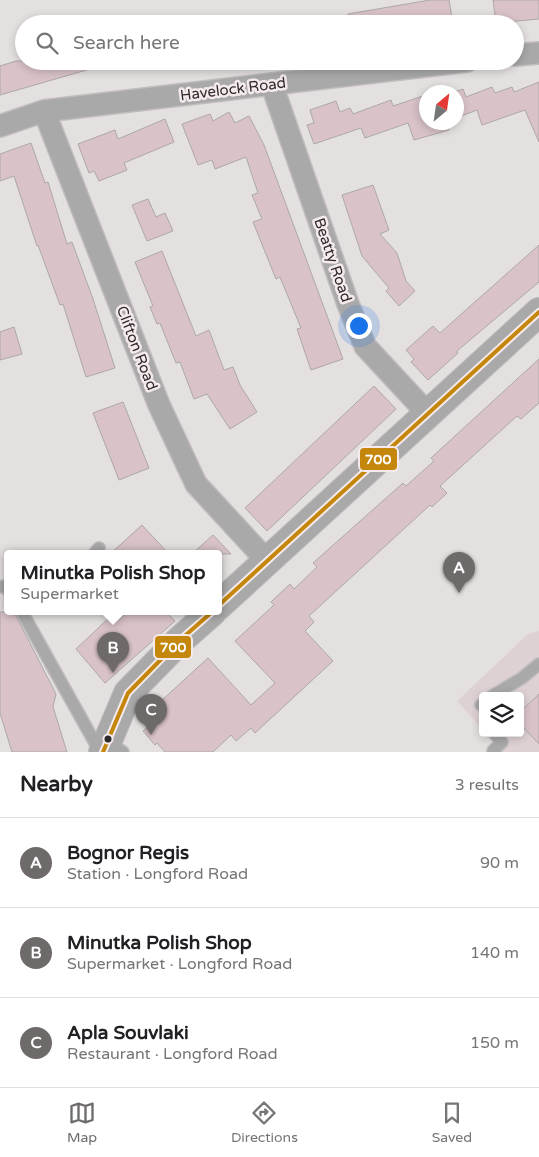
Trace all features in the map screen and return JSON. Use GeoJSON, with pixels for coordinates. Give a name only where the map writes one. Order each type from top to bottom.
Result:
{"type":"FeatureCollection","features":[{"type":"Feature","properties":{"kind":"main road"},"geometry":{"type":"LineString","coordinates":[[222,602],[429,415],[539,312]]}},
{"type":"Feature","properties":{"kind":"main road"},"geometry":{"type":"LineString","coordinates":[[108,749],[128,693],[179,641],[209,615]]}},
{"type":"Feature","properties":{"kind":"street"},"geometry":{"type":"LineString","coordinates":[[524,55],[539,53]]}},
{"type":"Feature","properties":{"kind":"street","name":"Havelock Road"},"geometry":{"type":"LineString","coordinates":[[0,126],[44,111],[394,70]]}},
{"type":"Feature","properties":{"kind":"street","name":"Beatty Road"},"geometry":{"type":"LineString","coordinates":[[272,85],[348,304],[365,346],[429,415]]}},
{"type":"Feature","properties":{"kind":"street","name":"Clifton Road"},"geometry":{"type":"LineString","coordinates":[[44,111],[159,405],[196,484],[268,562]]}},
{"type":"Feature","properties":{"kind":"lane"},"geometry":{"type":"LineString","coordinates":[[25,615],[108,749]]}},
{"type":"Feature","properties":{"kind":"lane"},"geometry":{"type":"LineString","coordinates":[[499,692],[522,678],[539,664]]}},
{"type":"Feature","properties":{"kind":"lane"},"geometry":{"type":"LineString","coordinates":[[495,752],[493,750],[502,742],[498,737]]}},
{"type":"Feature","properties":{"kind":"shaded area"},"geometry":{"type":"Polygon","coordinates":[[[539,631],[539,752],[502,752],[489,737],[524,737],[524,692],[479,692],[479,726],[457,701],[528,634],[539,631]]]}},
{"type":"Feature","properties":{"kind":"building"},"geometry":{"type":"Polygon","coordinates":[[[430,0],[449,0],[452,15],[348,15],[430,0]]]}},
{"type":"Feature","properties":{"kind":"building"},"geometry":{"type":"Polygon","coordinates":[[[493,0],[539,0],[539,19],[524,20],[524,15],[495,15],[493,0]]]}},
{"type":"Feature","properties":{"kind":"building"},"geometry":{"type":"Polygon","coordinates":[[[15,61],[15,70],[87,70],[0,95],[0,66],[15,61]]]}},
{"type":"Feature","properties":{"kind":"building"},"geometry":{"type":"Polygon","coordinates":[[[539,82],[539,142],[525,110],[482,125],[477,110],[464,115],[464,92],[466,97],[492,87],[495,93],[512,87],[514,92],[539,82]]]}},
{"type":"Feature","properties":{"kind":"building"},"geometry":{"type":"Polygon","coordinates":[[[419,97],[419,130],[449,130],[414,140],[408,123],[365,138],[361,128],[314,144],[307,125],[314,123],[310,110],[336,101],[340,112],[350,108],[353,114],[391,100],[393,106],[419,97]]]}},
{"type":"Feature","properties":{"kind":"building"},"geometry":{"type":"Polygon","coordinates":[[[229,112],[235,123],[249,116],[264,145],[343,359],[311,370],[297,329],[301,328],[280,277],[276,279],[253,222],[262,219],[252,195],[258,193],[246,157],[215,169],[212,160],[198,165],[182,124],[210,114],[213,121],[229,112]]]}},
{"type":"Feature","properties":{"kind":"building"},"geometry":{"type":"Polygon","coordinates":[[[165,119],[174,142],[124,163],[127,170],[99,181],[94,171],[89,173],[78,144],[115,130],[118,139],[165,119]]]}},
{"type":"Feature","properties":{"kind":"building"},"geometry":{"type":"Polygon","coordinates":[[[31,143],[45,183],[48,182],[67,244],[72,242],[115,368],[86,377],[63,304],[60,305],[37,246],[14,176],[0,181],[0,154],[31,143]]]}},
{"type":"Feature","properties":{"kind":"building"},"geometry":{"type":"Polygon","coordinates":[[[373,185],[389,230],[380,234],[397,253],[406,281],[415,291],[399,306],[386,291],[389,288],[362,256],[342,195],[373,185]]]}},
{"type":"Feature","properties":{"kind":"building"},"geometry":{"type":"Polygon","coordinates":[[[148,199],[156,217],[165,213],[173,231],[147,241],[132,205],[148,199]]]}},
{"type":"Feature","properties":{"kind":"building"},"geometry":{"type":"Polygon","coordinates":[[[539,245],[539,282],[457,351],[458,353],[428,380],[411,362],[414,359],[406,350],[433,326],[440,333],[539,245]]]}},
{"type":"Feature","properties":{"kind":"building"},"geometry":{"type":"Polygon","coordinates":[[[162,251],[196,336],[209,330],[224,370],[233,367],[240,385],[257,412],[230,429],[207,394],[194,399],[180,362],[176,363],[160,323],[157,324],[150,307],[153,306],[135,262],[162,251]]]}},
{"type":"Feature","properties":{"kind":"building"},"geometry":{"type":"Polygon","coordinates":[[[14,327],[22,354],[0,360],[0,332],[14,327]]]}},
{"type":"Feature","properties":{"kind":"building"},"geometry":{"type":"Polygon","coordinates":[[[539,359],[539,403],[521,419],[517,416],[440,486],[447,493],[432,507],[430,505],[309,616],[314,622],[305,631],[333,661],[255,733],[251,728],[236,741],[231,735],[213,752],[165,752],[157,743],[155,745],[143,731],[156,720],[149,712],[208,658],[251,705],[275,683],[235,641],[274,605],[271,602],[290,584],[294,589],[317,567],[313,563],[403,483],[406,486],[434,461],[431,458],[539,359]]]}},
{"type":"Feature","properties":{"kind":"building"},"geometry":{"type":"Polygon","coordinates":[[[374,386],[396,409],[267,531],[245,508],[374,386]]]}},
{"type":"Feature","properties":{"kind":"building"},"geometry":{"type":"Polygon","coordinates":[[[123,402],[149,468],[119,480],[93,413],[123,402]]]}},
{"type":"Feature","properties":{"kind":"building"},"geometry":{"type":"Polygon","coordinates":[[[142,525],[165,550],[114,550],[142,525]]]}},
{"type":"Feature","properties":{"kind":"building"},"geometry":{"type":"Polygon","coordinates":[[[213,535],[231,554],[222,554],[222,550],[196,550],[213,535]]]}},
{"type":"Feature","properties":{"kind":"building"},"geometry":{"type":"Polygon","coordinates":[[[0,612],[4,612],[4,615],[16,615],[56,694],[53,707],[67,752],[12,752],[0,713],[0,612]]]}},
{"type":"Feature","properties":{"kind":"building"},"geometry":{"type":"Polygon","coordinates":[[[124,615],[169,615],[175,621],[105,683],[76,649],[111,616],[116,622],[124,615]]]}},
{"type":"Feature","properties":{"kind":"building"},"geometry":{"type":"Polygon","coordinates":[[[539,694],[539,744],[524,728],[524,708],[539,694]]]}},
{"type":"Feature","properties":{"kind":"transit line","name":"700"},"geometry":{"type":"LineString","coordinates":[[222,602],[539,312]]}},
{"type":"Feature","properties":{"kind":"transit line","name":"700"},"geometry":{"type":"LineString","coordinates":[[103,752],[128,693],[179,641],[209,615]]}},
{"type":"Feature","properties":{"kind":"place","name":"Bognor Regis"},"geometry":{"type":"Point","coordinates":[459,593]}},
{"type":"Feature","properties":{"kind":"place","name":"Minutka Polish Shop"},"geometry":{"type":"Point","coordinates":[113,673]}},
{"type":"Feature","properties":{"kind":"place","name":"Apla Souvlaki"},"geometry":{"type":"Point","coordinates":[151,735]}}]}
